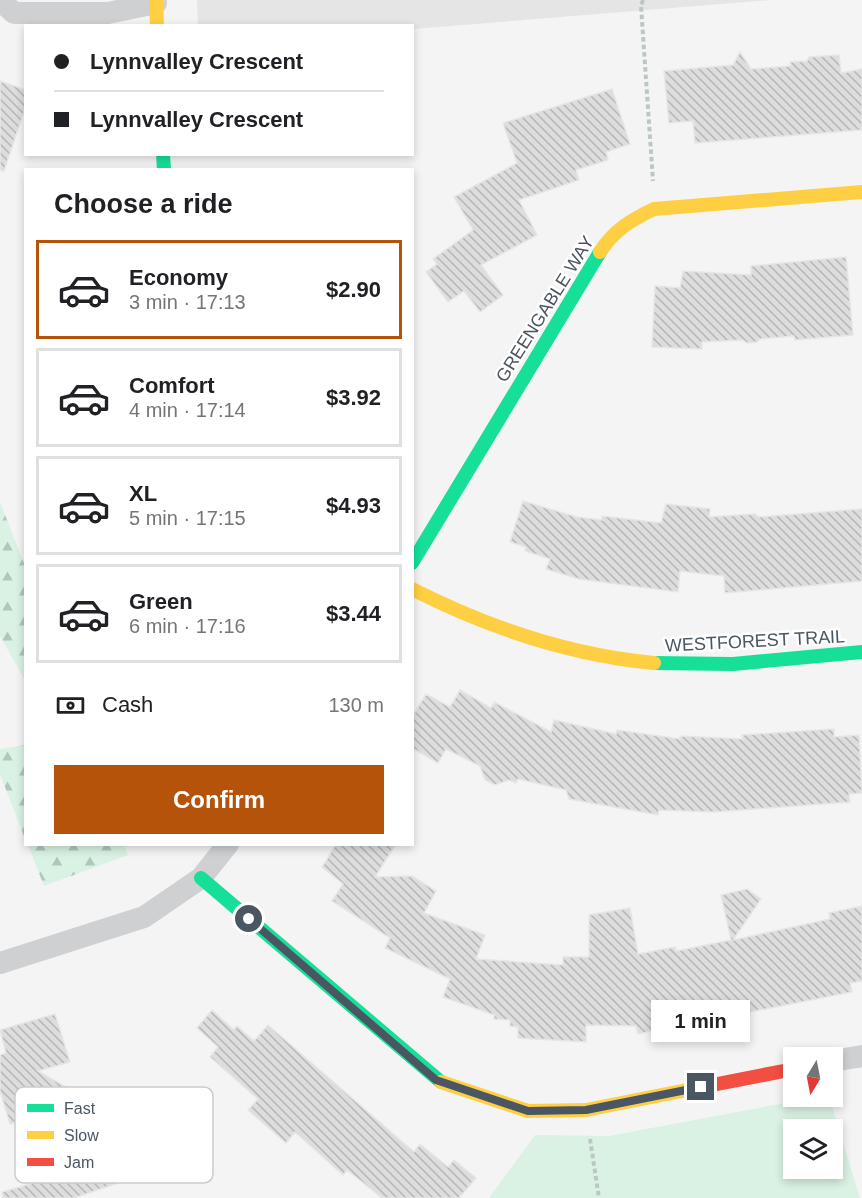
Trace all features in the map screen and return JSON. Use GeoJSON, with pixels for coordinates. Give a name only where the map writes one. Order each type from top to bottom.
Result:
{"type":"FeatureCollection","features":[{"type":"Feature","properties":{"kind":"street"},"geometry":{"type":"LineString","coordinates":[[0,0],[14,13],[108,13],[156,10]]}},
{"type":"Feature","properties":{"kind":"street","name":"GREENGABLE WAY"},"geometry":{"type":"LineString","coordinates":[[414,560],[609,238],[629,221],[654,209],[862,192]]}},
{"type":"Feature","properties":{"kind":"street","name":"WESTFOREST TRAIL"},"geometry":{"type":"LineString","coordinates":[[414,590],[461,614],[524,639],[588,656],[644,664],[692,665],[862,652]]}},
{"type":"Feature","properties":{"kind":"street"},"geometry":{"type":"LineString","coordinates":[[0,963],[144,917],[201,878],[226,846]]}},
{"type":"Feature","properties":{"kind":"street"},"geometry":{"type":"LineString","coordinates":[[201,878],[436,1080],[528,1111],[586,1110],[783,1071]]}},
{"type":"Feature","properties":{"kind":"street"},"geometry":{"type":"LineString","coordinates":[[843,1059],[862,1056]]}},
{"type":"Feature","properties":{"kind":"path"},"geometry":{"type":"LineString","coordinates":[[643,0],[641,6],[653,181]]}},
{"type":"Feature","properties":{"kind":"path"},"geometry":{"type":"LineString","coordinates":[[586,1110],[599,1198]]}},
{"type":"Feature","properties":{"kind":"shaded area"},"geometry":{"type":"Polygon","coordinates":[[[197,0],[771,0],[414,29],[414,24],[198,24],[197,0]]]}},
{"type":"Feature","properties":{"kind":"green space"},"geometry":{"type":"Polygon","coordinates":[[[0,502],[24,563],[24,678],[0,636],[0,502]]]}},
{"type":"Feature","properties":{"kind":"green space"},"geometry":{"type":"Polygon","coordinates":[[[24,745],[24,836],[0,774],[0,749],[24,745]]]}},
{"type":"Feature","properties":{"kind":"green space"},"geometry":{"type":"Polygon","coordinates":[[[28,846],[124,846],[128,855],[44,886],[28,846]]]}},
{"type":"Feature","properties":{"kind":"green space"},"geometry":{"type":"Polygon","coordinates":[[[783,1103],[783,1107],[832,1107],[836,1119],[783,1119],[783,1179],[843,1179],[843,1143],[860,1198],[489,1198],[535,1135],[609,1136],[783,1103]]]}},
{"type":"Feature","properties":{"kind":"building"},"geometry":{"type":"Polygon","coordinates":[[[740,52],[751,69],[791,66],[790,62],[807,61],[809,57],[839,55],[841,73],[862,69],[862,130],[695,143],[693,121],[669,123],[664,71],[733,65],[740,52]]]}},
{"type":"Feature","properties":{"kind":"building"},"geometry":{"type":"Polygon","coordinates":[[[0,81],[24,89],[24,112],[4,171],[0,170],[0,81]]]}},
{"type":"Feature","properties":{"kind":"building"},"geometry":{"type":"Polygon","coordinates":[[[612,89],[630,144],[606,152],[608,160],[576,170],[579,180],[519,200],[537,235],[481,265],[503,295],[480,312],[464,291],[448,302],[426,272],[437,264],[433,259],[473,230],[454,197],[517,163],[503,123],[612,89]]]}},
{"type":"Feature","properties":{"kind":"building"},"geometry":{"type":"Polygon","coordinates":[[[846,257],[853,335],[795,340],[794,336],[760,339],[757,342],[747,343],[743,340],[702,342],[702,349],[652,347],[655,286],[680,288],[683,271],[751,275],[751,266],[846,257]]]}},
{"type":"Feature","properties":{"kind":"building"},"geometry":{"type":"Polygon","coordinates":[[[523,501],[577,517],[602,520],[602,516],[661,523],[666,504],[710,509],[709,517],[755,514],[758,517],[862,509],[862,581],[725,593],[724,576],[680,571],[678,592],[579,579],[546,569],[550,559],[525,551],[526,547],[510,542],[523,501]]]}},
{"type":"Feature","properties":{"kind":"building"},"geometry":{"type":"Polygon","coordinates":[[[460,690],[491,708],[494,702],[551,732],[554,720],[616,734],[617,730],[680,739],[680,736],[743,739],[742,735],[834,729],[834,737],[859,735],[862,793],[849,794],[850,802],[714,812],[659,810],[658,815],[569,799],[566,790],[518,779],[516,783],[509,780],[495,785],[485,780],[480,766],[446,749],[438,763],[414,749],[414,714],[426,694],[450,707],[460,690]]]}},
{"type":"Feature","properties":{"kind":"building"},"geometry":{"type":"Polygon","coordinates":[[[335,846],[395,846],[375,877],[412,876],[436,891],[424,913],[485,935],[476,959],[563,965],[563,957],[589,957],[589,915],[630,908],[638,954],[675,947],[676,951],[731,940],[721,895],[747,889],[761,899],[733,940],[830,919],[829,913],[862,906],[862,981],[850,983],[852,992],[638,1034],[636,1026],[586,1025],[586,1042],[518,1038],[518,1027],[510,1026],[510,1020],[494,1019],[494,1015],[443,997],[450,979],[385,948],[390,938],[332,901],[343,884],[322,867],[335,846]]]}},
{"type":"Feature","properties":{"kind":"building"},"geometry":{"type":"Polygon","coordinates":[[[212,1010],[234,1030],[237,1026],[254,1041],[268,1025],[414,1152],[420,1144],[448,1167],[454,1160],[476,1178],[459,1198],[382,1198],[347,1170],[343,1175],[295,1132],[286,1143],[248,1110],[258,1099],[210,1057],[218,1047],[197,1028],[212,1010]]]}},
{"type":"Feature","properties":{"kind":"building"},"geometry":{"type":"Polygon","coordinates":[[[55,1014],[70,1062],[38,1071],[66,1087],[15,1087],[15,1123],[10,1124],[0,1091],[0,1055],[6,1053],[0,1030],[55,1014]]]}},
{"type":"Feature","properties":{"kind":"building"},"geometry":{"type":"Polygon","coordinates":[[[33,1183],[118,1183],[74,1198],[3,1198],[2,1192],[33,1183]]]}},
{"type":"Feature","properties":{"kind":"traffic: fast"},"geometry":{"type":"LineString","coordinates":[[163,156],[164,168]]}},
{"type":"Feature","properties":{"kind":"traffic: fast"},"geometry":{"type":"LineString","coordinates":[[414,560],[600,252]]}},
{"type":"Feature","properties":{"kind":"traffic: fast"},"geometry":{"type":"LineString","coordinates":[[654,663],[733,664],[862,652]]}},
{"type":"Feature","properties":{"kind":"traffic: fast"},"geometry":{"type":"LineString","coordinates":[[201,878],[441,1082]]}},
{"type":"Feature","properties":{"kind":"traffic: slow"},"geometry":{"type":"LineString","coordinates":[[156,0],[157,24]]}},
{"type":"Feature","properties":{"kind":"traffic: slow"},"geometry":{"type":"LineString","coordinates":[[600,252],[624,226],[654,209],[862,192]]}},
{"type":"Feature","properties":{"kind":"traffic: slow"},"geometry":{"type":"LineString","coordinates":[[414,590],[470,616],[530,638],[591,654],[654,663]]}},
{"type":"Feature","properties":{"kind":"traffic: slow"},"geometry":{"type":"LineString","coordinates":[[441,1082],[528,1111],[586,1110],[707,1086]]}},
{"type":"Feature","properties":{"kind":"traffic: jam"},"geometry":{"type":"LineString","coordinates":[[707,1086],[783,1071]]}},
{"type":"Feature","properties":{"kind":"route"},"geometry":{"type":"LineString","coordinates":[[249,919],[436,1080],[528,1111],[586,1110],[701,1087]]}}]}
